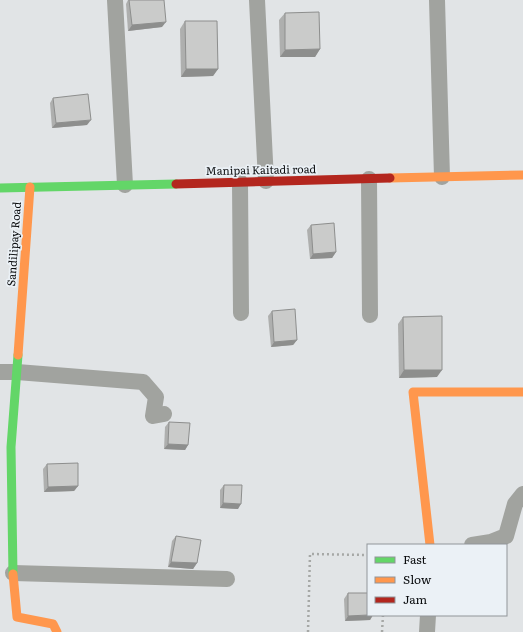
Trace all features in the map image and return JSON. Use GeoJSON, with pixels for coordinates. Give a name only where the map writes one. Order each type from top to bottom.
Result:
{"type":"FeatureCollection","features":[{"type":"Feature","properties":{"kind":"street"},"geometry":{"type":"LineString","coordinates":[[115,0],[125,185]]}},
{"type":"Feature","properties":{"kind":"street"},"geometry":{"type":"LineString","coordinates":[[257,0],[266,182]]}},
{"type":"Feature","properties":{"kind":"street"},"geometry":{"type":"LineString","coordinates":[[438,0],[442,177]]}},
{"type":"Feature","properties":{"kind":"street","name":"Manipai Kaitadi road"},"geometry":{"type":"LineString","coordinates":[[0,188],[523,175]]}},
{"type":"Feature","properties":{"kind":"street"},"geometry":{"type":"LineString","coordinates":[[369,179],[370,315]]}},
{"type":"Feature","properties":{"kind":"street"},"geometry":{"type":"LineString","coordinates":[[240,182],[241,313]]}},
{"type":"Feature","properties":{"kind":"street","name":"Sandilipay Road"},"geometry":{"type":"LineString","coordinates":[[30,187],[11,447],[13,573],[17,617],[53,624],[57,632]]}},
{"type":"Feature","properties":{"kind":"street"},"geometry":{"type":"LineString","coordinates":[[0,372],[143,382],[156,397],[153,416],[164,414]]}},
{"type":"Feature","properties":{"kind":"street"},"geometry":{"type":"LineString","coordinates":[[430,544],[413,392],[523,392]]}},
{"type":"Feature","properties":{"kind":"street"},"geometry":{"type":"LineString","coordinates":[[478,544],[491,542],[506,536],[515,504],[523,494]]}},
{"type":"Feature","properties":{"kind":"street"},"geometry":{"type":"LineString","coordinates":[[13,573],[227,579]]}},
{"type":"Feature","properties":{"kind":"street"},"geometry":{"type":"LineString","coordinates":[[427,632],[428,616]]}},
{"type":"Feature","properties":{"kind":"path"},"geometry":{"type":"LineString","coordinates":[[308,632],[310,554],[367,555]]}},
{"type":"Feature","properties":{"kind":"path"},"geometry":{"type":"LineString","coordinates":[[382,616],[382,632]]}},
{"type":"Feature","properties":{"kind":"building"},"geometry":{"type":"Polygon","coordinates":[[[129,0],[164,0],[166,22],[132,25],[129,0]]]}},
{"type":"Feature","properties":{"kind":"building"},"geometry":{"type":"Polygon","coordinates":[[[319,12],[320,49],[285,50],[285,13],[319,12]]]}},
{"type":"Feature","properties":{"kind":"building"},"geometry":{"type":"Polygon","coordinates":[[[185,21],[217,21],[218,69],[186,69],[185,21]]]}},
{"type":"Feature","properties":{"kind":"building"},"geometry":{"type":"Polygon","coordinates":[[[88,94],[91,120],[56,123],[53,98],[88,94]]]}},
{"type":"Feature","properties":{"kind":"building"},"geometry":{"type":"Polygon","coordinates":[[[334,223],[336,252],[313,254],[311,225],[334,223]]]}},
{"type":"Feature","properties":{"kind":"building"},"geometry":{"type":"Polygon","coordinates":[[[295,309],[297,340],[274,342],[272,311],[295,309]]]}},
{"type":"Feature","properties":{"kind":"building"},"geometry":{"type":"Polygon","coordinates":[[[442,316],[442,370],[404,370],[403,317],[442,316]]]}},
{"type":"Feature","properties":{"kind":"building"},"geometry":{"type":"Polygon","coordinates":[[[169,422],[190,423],[188,445],[168,444],[169,422]]]}},
{"type":"Feature","properties":{"kind":"building"},"geometry":{"type":"Polygon","coordinates":[[[78,463],[78,486],[48,487],[47,464],[78,463]]]}},
{"type":"Feature","properties":{"kind":"building"},"geometry":{"type":"Polygon","coordinates":[[[224,485],[242,485],[241,504],[223,503],[224,485]]]}},
{"type":"Feature","properties":{"kind":"building"},"geometry":{"type":"Polygon","coordinates":[[[176,536],[201,540],[197,563],[171,562],[176,536]]]}},
{"type":"Feature","properties":{"kind":"building"},"geometry":{"type":"Polygon","coordinates":[[[348,593],[367,593],[367,615],[348,616],[348,593]]]}},
{"type":"Feature","properties":{"kind":"traffic: fast"},"geometry":{"type":"LineString","coordinates":[[0,188],[176,184]]}},
{"type":"Feature","properties":{"kind":"traffic: fast"},"geometry":{"type":"LineString","coordinates":[[13,574],[11,447],[18,355]]}},
{"type":"Feature","properties":{"kind":"traffic: slow"},"geometry":{"type":"LineString","coordinates":[[390,178],[523,175]]}},
{"type":"Feature","properties":{"kind":"traffic: slow"},"geometry":{"type":"LineString","coordinates":[[18,355],[30,187]]}},
{"type":"Feature","properties":{"kind":"traffic: slow"},"geometry":{"type":"LineString","coordinates":[[430,544],[413,392],[523,392]]}},
{"type":"Feature","properties":{"kind":"traffic: slow"},"geometry":{"type":"LineString","coordinates":[[13,574],[17,617],[53,624],[57,632]]}},
{"type":"Feature","properties":{"kind":"traffic: jam"},"geometry":{"type":"LineString","coordinates":[[176,184],[390,178]]}}]}
